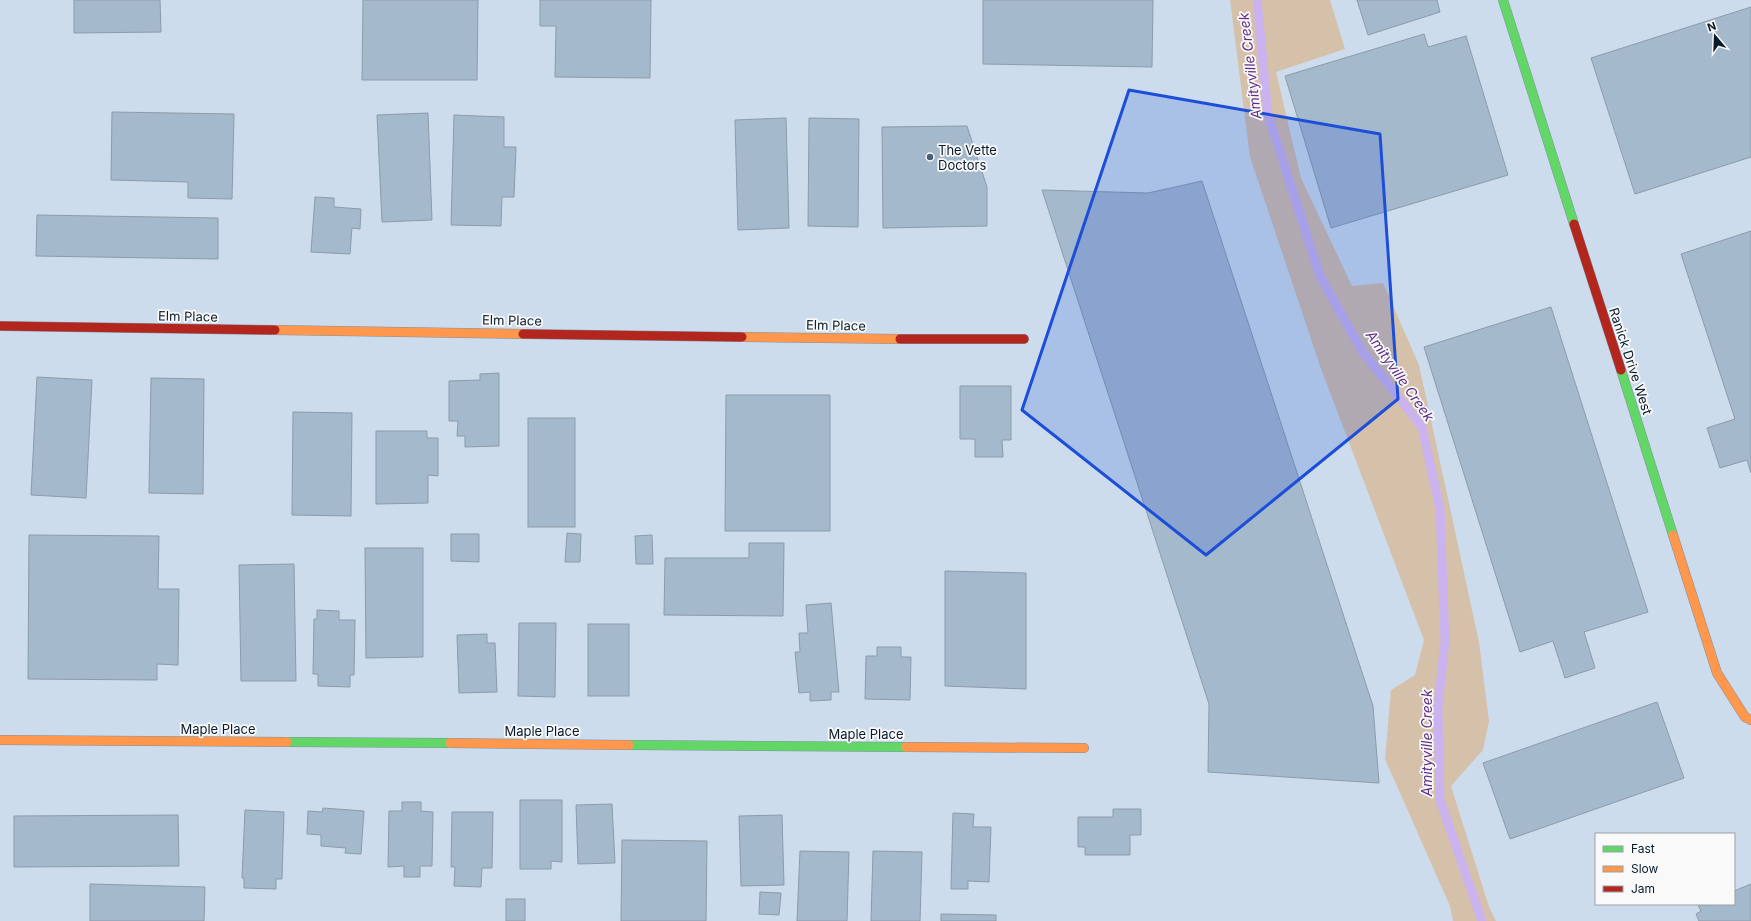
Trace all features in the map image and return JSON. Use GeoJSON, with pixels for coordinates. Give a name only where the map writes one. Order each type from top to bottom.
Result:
{"type":"FeatureCollection","features":[{"type":"Feature","properties":{"kind":"street","name":"Ranick Drive West"},"geometry":{"type":"LineString","coordinates":[[1503,0],[1717,673],[1745,717],[1751,720]]}},
{"type":"Feature","properties":{"kind":"street","name":"Elm Place"},"geometry":{"type":"LineString","coordinates":[[0,326],[891,339],[1024,339]]}},
{"type":"Feature","properties":{"kind":"street","name":"Maple Place"},"geometry":{"type":"LineString","coordinates":[[0,740],[1084,748]]}},
{"type":"Feature","properties":{"kind":"highlighted area"},"geometry":{"type":"Polygon","coordinates":[[[1129,90],[1380,134],[1398,399],[1206,555],[1022,410],[1129,90]]]}},
{"type":"Feature","properties":{"kind":"shaded area"},"geometry":{"type":"Polygon","coordinates":[[[1230,0],[1330,0],[1345,49],[1276,72],[1301,178],[1352,286],[1383,283],[1419,365],[1479,642],[1489,721],[1483,750],[1451,786],[1489,907],[1496,921],[1453,921],[1450,906],[1385,759],[1391,690],[1415,675],[1424,640],[1320,366],[1250,157],[1230,0]]]}},
{"type":"Feature","properties":{"kind":"building"},"geometry":{"type":"Polygon","coordinates":[[[74,0],[160,0],[161,32],[74,33],[74,0]]]}},
{"type":"Feature","properties":{"kind":"building"},"geometry":{"type":"Polygon","coordinates":[[[363,0],[478,0],[477,80],[362,80],[363,0]]]}},
{"type":"Feature","properties":{"kind":"building"},"geometry":{"type":"Polygon","coordinates":[[[540,0],[651,0],[650,78],[555,77],[556,26],[540,26],[540,0]]]}},
{"type":"Feature","properties":{"kind":"building"},"geometry":{"type":"Polygon","coordinates":[[[983,0],[1153,0],[1152,67],[983,64],[983,0]]]}},
{"type":"Feature","properties":{"kind":"building"},"geometry":{"type":"Polygon","coordinates":[[[1357,0],[1437,0],[1440,12],[1368,35],[1357,0]]]}},
{"type":"Feature","properties":{"kind":"building"},"geometry":{"type":"Polygon","coordinates":[[[1751,7],[1751,157],[1635,194],[1591,58],[1751,7]]]}},
{"type":"Feature","properties":{"kind":"building"},"geometry":{"type":"Polygon","coordinates":[[[1424,34],[1428,47],[1466,36],[1508,175],[1331,228],[1285,76],[1424,34]]]}},
{"type":"Feature","properties":{"kind":"building"},"geometry":{"type":"Polygon","coordinates":[[[112,112],[234,114],[232,199],[188,198],[188,182],[111,180],[112,112]]]}},
{"type":"Feature","properties":{"kind":"building"},"geometry":{"type":"Polygon","coordinates":[[[428,113],[432,220],[382,222],[377,115],[428,113]]]}},
{"type":"Feature","properties":{"kind":"building"},"geometry":{"type":"Polygon","coordinates":[[[454,115],[504,117],[504,147],[516,147],[514,197],[502,197],[501,226],[451,225],[454,115]]]}},
{"type":"Feature","properties":{"kind":"building"},"geometry":{"type":"Polygon","coordinates":[[[786,118],[789,228],[738,230],[735,120],[786,118]]]}},
{"type":"Feature","properties":{"kind":"building"},"geometry":{"type":"Polygon","coordinates":[[[809,118],[859,119],[858,227],[808,226],[809,118]]]}},
{"type":"Feature","properties":{"kind":"building","name":"The Vette Doctors"},"geometry":{"type":"Polygon","coordinates":[[[967,126],[987,187],[987,226],[883,228],[882,127],[967,126]]]}},
{"type":"Feature","properties":{"kind":"building"},"geometry":{"type":"Polygon","coordinates":[[[1202,181],[1373,706],[1379,783],[1208,772],[1209,704],[1042,190],[1148,193],[1202,181]]]}},
{"type":"Feature","properties":{"kind":"building"},"geometry":{"type":"Polygon","coordinates":[[[315,197],[334,198],[334,207],[361,209],[360,229],[352,228],[350,254],[311,252],[315,197]]]}},
{"type":"Feature","properties":{"kind":"building"},"geometry":{"type":"Polygon","coordinates":[[[37,215],[218,218],[218,259],[36,256],[37,215]]]}},
{"type":"Feature","properties":{"kind":"building"},"geometry":{"type":"Polygon","coordinates":[[[1751,231],[1751,473],[1747,460],[1720,468],[1707,428],[1735,419],[1681,254],[1751,231]]]}},
{"type":"Feature","properties":{"kind":"building"},"geometry":{"type":"Polygon","coordinates":[[[1551,307],[1648,612],[1584,632],[1595,668],[1565,678],[1553,641],[1520,652],[1424,347],[1551,307]]]}},
{"type":"Feature","properties":{"kind":"building"},"geometry":{"type":"Polygon","coordinates":[[[499,373],[499,446],[465,447],[465,436],[457,436],[458,421],[449,421],[449,381],[480,380],[480,374],[499,373]]]}},
{"type":"Feature","properties":{"kind":"building"},"geometry":{"type":"Polygon","coordinates":[[[37,377],[92,380],[86,498],[31,495],[37,377]]]}},
{"type":"Feature","properties":{"kind":"building"},"geometry":{"type":"Polygon","coordinates":[[[151,378],[204,379],[203,494],[149,493],[151,378]]]}},
{"type":"Feature","properties":{"kind":"building"},"geometry":{"type":"Polygon","coordinates":[[[960,386],[1011,386],[1011,440],[1002,440],[1003,457],[975,457],[975,439],[960,439],[960,386]]]}},
{"type":"Feature","properties":{"kind":"building"},"geometry":{"type":"Polygon","coordinates":[[[726,395],[830,395],[830,531],[725,531],[726,395]]]}},
{"type":"Feature","properties":{"kind":"building"},"geometry":{"type":"Polygon","coordinates":[[[293,412],[352,413],[351,516],[292,515],[293,412]]]}},
{"type":"Feature","properties":{"kind":"building"},"geometry":{"type":"Polygon","coordinates":[[[528,418],[575,418],[575,527],[528,527],[528,418]]]}},
{"type":"Feature","properties":{"kind":"building"},"geometry":{"type":"Polygon","coordinates":[[[376,431],[427,431],[427,438],[438,438],[438,476],[428,475],[428,503],[376,504],[376,431]]]}},
{"type":"Feature","properties":{"kind":"building"},"geometry":{"type":"Polygon","coordinates":[[[567,533],[581,534],[580,562],[565,562],[567,533]]]}},
{"type":"Feature","properties":{"kind":"building"},"geometry":{"type":"Polygon","coordinates":[[[451,534],[479,534],[479,562],[451,561],[451,534]]]}},
{"type":"Feature","properties":{"kind":"building"},"geometry":{"type":"Polygon","coordinates":[[[29,535],[159,536],[158,589],[179,589],[178,665],[157,664],[157,680],[28,679],[29,535]]]}},
{"type":"Feature","properties":{"kind":"building"},"geometry":{"type":"Polygon","coordinates":[[[652,535],[653,564],[636,564],[635,536],[652,535]]]}},
{"type":"Feature","properties":{"kind":"building"},"geometry":{"type":"Polygon","coordinates":[[[749,543],[784,543],[783,616],[664,615],[665,558],[749,558],[749,543]]]}},
{"type":"Feature","properties":{"kind":"building"},"geometry":{"type":"Polygon","coordinates":[[[365,548],[423,548],[423,657],[366,658],[365,548]]]}},
{"type":"Feature","properties":{"kind":"building"},"geometry":{"type":"Polygon","coordinates":[[[294,564],[296,681],[241,681],[239,565],[294,564]]]}},
{"type":"Feature","properties":{"kind":"building"},"geometry":{"type":"Polygon","coordinates":[[[945,571],[1026,573],[1026,689],[945,686],[945,571]]]}},
{"type":"Feature","properties":{"kind":"building"},"geometry":{"type":"Polygon","coordinates":[[[831,603],[839,692],[831,692],[831,700],[810,701],[810,692],[799,693],[795,652],[800,652],[799,633],[808,633],[806,605],[831,603]]]}},
{"type":"Feature","properties":{"kind":"building"},"geometry":{"type":"Polygon","coordinates":[[[317,610],[339,611],[339,620],[355,620],[354,675],[350,675],[350,687],[318,686],[318,674],[313,674],[314,619],[317,619],[317,610]]]}},
{"type":"Feature","properties":{"kind":"building"},"geometry":{"type":"Polygon","coordinates":[[[519,623],[556,623],[555,697],[518,696],[519,623]]]}},
{"type":"Feature","properties":{"kind":"building"},"geometry":{"type":"Polygon","coordinates":[[[588,624],[629,624],[629,696],[588,696],[588,624]]]}},
{"type":"Feature","properties":{"kind":"building"},"geometry":{"type":"Polygon","coordinates":[[[487,634],[487,643],[495,643],[497,692],[459,693],[457,635],[487,634]]]}},
{"type":"Feature","properties":{"kind":"building"},"geometry":{"type":"Polygon","coordinates":[[[877,647],[901,647],[901,657],[911,657],[910,700],[865,699],[866,656],[877,656],[877,647]]]}},
{"type":"Feature","properties":{"kind":"building"},"geometry":{"type":"Polygon","coordinates":[[[1657,702],[1684,778],[1510,839],[1483,763],[1657,702]]]}},
{"type":"Feature","properties":{"kind":"building"},"geometry":{"type":"Polygon","coordinates":[[[520,800],[562,800],[562,862],[551,861],[551,869],[520,869],[520,800]]]}},
{"type":"Feature","properties":{"kind":"building"},"geometry":{"type":"Polygon","coordinates":[[[402,802],[421,802],[421,811],[433,812],[432,866],[420,866],[420,877],[404,877],[404,866],[388,867],[389,811],[402,811],[402,802]]]}},
{"type":"Feature","properties":{"kind":"building"},"geometry":{"type":"Polygon","coordinates":[[[612,804],[615,863],[578,864],[576,805],[612,804]]]}},
{"type":"Feature","properties":{"kind":"building"},"geometry":{"type":"Polygon","coordinates":[[[323,808],[364,811],[361,854],[345,853],[346,848],[321,846],[321,835],[307,834],[308,811],[322,812],[323,808]]]}},
{"type":"Feature","properties":{"kind":"building"},"geometry":{"type":"Polygon","coordinates":[[[1113,809],[1141,809],[1141,835],[1130,835],[1130,855],[1085,855],[1085,847],[1078,847],[1078,817],[1113,817],[1113,809]]]}},
{"type":"Feature","properties":{"kind":"building"},"geometry":{"type":"Polygon","coordinates":[[[245,810],[284,812],[282,879],[276,879],[276,889],[244,888],[244,878],[242,878],[245,810]]]}},
{"type":"Feature","properties":{"kind":"building"},"geometry":{"type":"Polygon","coordinates":[[[452,812],[493,812],[492,868],[482,868],[481,887],[454,886],[455,867],[451,867],[452,812]]]}},
{"type":"Feature","properties":{"kind":"building"},"geometry":{"type":"Polygon","coordinates":[[[953,813],[974,814],[973,827],[991,827],[989,882],[968,881],[968,889],[951,889],[953,813]]]}},
{"type":"Feature","properties":{"kind":"building"},"geometry":{"type":"Polygon","coordinates":[[[178,815],[179,866],[14,867],[14,816],[178,815]]]}},
{"type":"Feature","properties":{"kind":"building"},"geometry":{"type":"Polygon","coordinates":[[[782,815],[784,885],[741,886],[739,816],[782,815]]]}},
{"type":"Feature","properties":{"kind":"building"},"geometry":{"type":"Polygon","coordinates":[[[622,840],[707,841],[706,921],[621,921],[622,840]]]}},
{"type":"Feature","properties":{"kind":"building"},"geometry":{"type":"Polygon","coordinates":[[[800,851],[849,852],[847,921],[797,921],[800,851]]]}},
{"type":"Feature","properties":{"kind":"building"},"geometry":{"type":"Polygon","coordinates":[[[873,851],[922,852],[920,921],[871,921],[873,851]]]}},
{"type":"Feature","properties":{"kind":"building"},"geometry":{"type":"Polygon","coordinates":[[[90,884],[205,887],[204,921],[90,921],[90,884]]]}},
{"type":"Feature","properties":{"kind":"building"},"geometry":{"type":"Polygon","coordinates":[[[1751,884],[1751,921],[1699,921],[1696,914],[1701,911],[1698,905],[1735,905],[1735,891],[1751,884]]]}},
{"type":"Feature","properties":{"kind":"building"},"geometry":{"type":"Polygon","coordinates":[[[760,892],[781,893],[779,915],[759,914],[760,892]]]}},
{"type":"Feature","properties":{"kind":"building"},"geometry":{"type":"Polygon","coordinates":[[[506,899],[525,899],[525,921],[506,921],[506,899]]]}},
{"type":"Feature","properties":{"kind":"building"},"geometry":{"type":"Polygon","coordinates":[[[941,914],[996,915],[996,921],[941,921],[941,914]]]}},
{"type":"Feature","properties":{"kind":"waterway","name":"Amityville Creek"},"geometry":{"type":"LineString","coordinates":[[1257,0],[1268,115],[1320,276],[1362,351],[1422,427],[1440,509],[1445,642],[1438,707],[1440,800],[1482,921]]}},
{"type":"Feature","properties":{"kind":"traffic: fast"},"geometry":{"type":"LineString","coordinates":[[1503,0],[1574,224]]}},
{"type":"Feature","properties":{"kind":"traffic: fast"},"geometry":{"type":"LineString","coordinates":[[1621,370],[1673,535]]}},
{"type":"Feature","properties":{"kind":"traffic: fast"},"geometry":{"type":"LineString","coordinates":[[287,742],[450,743]]}},
{"type":"Feature","properties":{"kind":"traffic: fast"},"geometry":{"type":"LineString","coordinates":[[629,745],[906,747]]}},
{"type":"Feature","properties":{"kind":"traffic: slow"},"geometry":{"type":"LineString","coordinates":[[275,330],[523,334]]}},
{"type":"Feature","properties":{"kind":"traffic: slow"},"geometry":{"type":"LineString","coordinates":[[742,337],[900,339]]}},
{"type":"Feature","properties":{"kind":"traffic: slow"},"geometry":{"type":"LineString","coordinates":[[1673,535],[1717,673],[1745,717],[1751,720]]}},
{"type":"Feature","properties":{"kind":"traffic: slow"},"geometry":{"type":"LineString","coordinates":[[0,740],[287,742]]}},
{"type":"Feature","properties":{"kind":"traffic: slow"},"geometry":{"type":"LineString","coordinates":[[450,743],[629,745]]}},
{"type":"Feature","properties":{"kind":"traffic: slow"},"geometry":{"type":"LineString","coordinates":[[906,747],[1084,748]]}},
{"type":"Feature","properties":{"kind":"traffic: jam"},"geometry":{"type":"LineString","coordinates":[[1574,224],[1621,370]]}},
{"type":"Feature","properties":{"kind":"traffic: jam"},"geometry":{"type":"LineString","coordinates":[[0,326],[275,330]]}},
{"type":"Feature","properties":{"kind":"traffic: jam"},"geometry":{"type":"LineString","coordinates":[[523,334],[742,337]]}},
{"type":"Feature","properties":{"kind":"traffic: jam"},"geometry":{"type":"LineString","coordinates":[[900,339],[1024,339]]}},
{"type":"Feature","properties":{"kind":"place","name":"The Vette Doctors"},"geometry":{"type":"Point","coordinates":[930,157]}}]}
